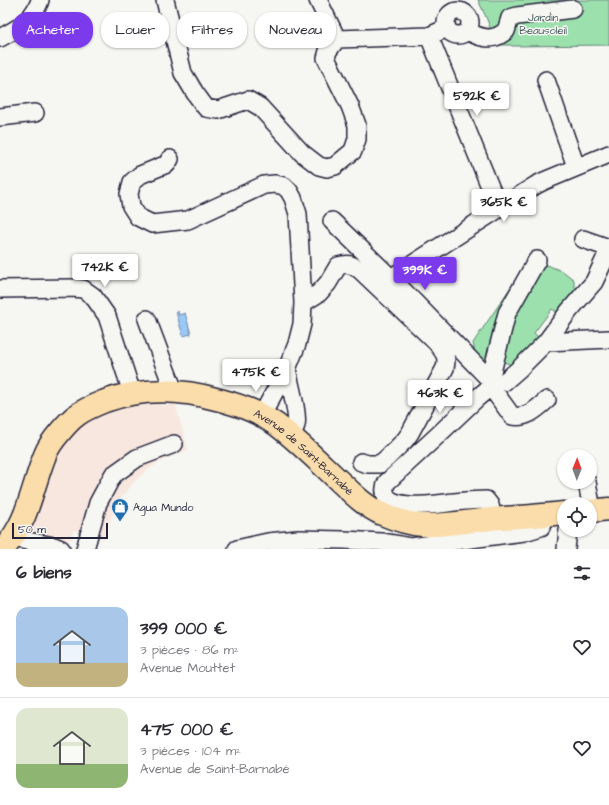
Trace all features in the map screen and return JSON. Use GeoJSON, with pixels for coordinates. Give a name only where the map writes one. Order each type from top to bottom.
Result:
{"type":"FeatureCollection","features":[{"type":"Feature","properties":{"kind":"main road","name":"Avenue de Saint-Barnabé"},"geometry":{"type":"LineString","coordinates":[[8,544],[25,515],[45,455],[66,425],[76,415],[92,406],[132,393],[155,391],[194,393],[242,406],[262,415],[309,453],[364,504],[383,514],[408,522],[421,525],[433,525],[555,514]]}},
{"type":"Feature","properties":{"kind":"street"},"geometry":{"type":"LineString","coordinates":[[0,38],[20,27],[31,17],[40,3],[40,0]]}},
{"type":"Feature","properties":{"kind":"street"},"geometry":{"type":"LineString","coordinates":[[165,0],[183,73],[206,108],[218,110],[248,100],[260,107],[302,153],[319,166],[327,168],[335,166],[353,151],[357,139],[357,125],[350,106],[326,58],[328,51],[337,39]]}},
{"type":"Feature","properties":{"kind":"street"},"geometry":{"type":"LineString","coordinates":[[318,0],[337,39]]}},
{"type":"Feature","properties":{"kind":"street"},"geometry":{"type":"LineString","coordinates":[[337,39],[429,36],[451,11],[465,13],[470,21],[470,26],[467,31],[484,38],[494,38],[506,32],[510,18],[573,8]]}},
{"type":"Feature","properties":{"kind":"street"},"geometry":{"type":"LineString","coordinates":[[429,36],[499,209]]}},
{"type":"Feature","properties":{"kind":"street"},"geometry":{"type":"LineString","coordinates":[[546,80],[574,160],[578,167]]}},
{"type":"Feature","properties":{"kind":"street"},"geometry":{"type":"LineString","coordinates":[[0,117],[35,113]]}},
{"type":"Feature","properties":{"kind":"street"},"geometry":{"type":"LineString","coordinates":[[391,278],[544,181],[609,154]]}},
{"type":"Feature","properties":{"kind":"street"},"geometry":{"type":"LineString","coordinates":[[170,159],[167,164],[140,175],[132,182],[129,194],[131,206],[138,217],[152,224],[188,220],[264,185],[275,184],[284,186],[293,198],[298,214],[303,303],[302,324],[287,369],[262,415]]}},
{"type":"Feature","properties":{"kind":"street"},"geometry":{"type":"LineString","coordinates":[[332,221],[391,278],[491,382],[512,416],[517,417],[530,414],[547,400]]}},
{"type":"Feature","properties":{"kind":"street"},"geometry":{"type":"LineString","coordinates":[[491,382],[504,382],[519,369],[546,342],[569,311],[594,282],[609,249],[583,239]]}},
{"type":"Feature","properties":{"kind":"street"},"geometry":{"type":"LineString","coordinates":[[493,519],[490,505],[486,500],[413,506],[400,504],[389,499],[385,488],[387,482],[392,477],[477,398],[491,382],[492,372],[507,313],[537,260]]}},
{"type":"Feature","properties":{"kind":"street"},"geometry":{"type":"LineString","coordinates":[[303,303],[319,293],[328,284],[338,266],[345,264],[352,265],[360,270],[438,344],[446,356],[444,368],[410,434],[380,464],[368,464],[361,462]]}},
{"type":"Feature","properties":{"kind":"street"},"geometry":{"type":"LineString","coordinates":[[0,289],[73,288],[83,289],[93,296],[107,316],[132,393]]}},
{"type":"Feature","properties":{"kind":"street"},"geometry":{"type":"LineString","coordinates":[[147,319],[174,391]]}},
{"type":"Feature","properties":{"kind":"street"},"geometry":{"type":"LineString","coordinates":[[546,342],[609,339]]}},
{"type":"Feature","properties":{"kind":"street"},"geometry":{"type":"LineString","coordinates":[[287,369],[296,410],[297,422],[296,427],[289,436]]}},
{"type":"Feature","properties":{"kind":"street"},"geometry":{"type":"LineString","coordinates":[[85,549],[98,503],[113,475],[137,458],[174,444]]}},
{"type":"Feature","properties":{"kind":"street"},"geometry":{"type":"LineString","coordinates":[[237,549],[268,542],[298,539],[374,542],[404,548],[524,532],[541,527],[555,514]]}},
{"type":"Feature","properties":{"kind":"street"},"geometry":{"type":"LineString","coordinates":[[566,549],[567,537]]}},
{"type":"Feature","properties":{"kind":"street"},"geometry":{"type":"LineString","coordinates":[[8,544],[54,546],[61,549]]}},
{"type":"Feature","properties":{"kind":"shaded area"},"geometry":{"type":"Polygon","coordinates":[[[153,403],[163,406],[175,403],[188,450],[159,462],[134,482],[117,504],[109,522],[104,539],[73,530],[72,539],[67,540],[34,532],[31,527],[50,471],[58,452],[70,437],[84,425],[105,414],[125,407],[153,403]]]}},
{"type":"Feature","properties":{"kind":"green space","name":"Jardin Beausoleil"},"geometry":{"type":"Polygon","coordinates":[[[478,0],[609,0],[609,45],[497,45],[478,0]]]}},
{"type":"Feature","properties":{"kind":"green space"},"geometry":{"type":"Polygon","coordinates":[[[547,265],[564,272],[574,280],[574,285],[579,296],[562,315],[552,309],[534,333],[542,341],[516,367],[502,361],[487,368],[476,356],[473,343],[525,266],[536,269],[547,265]]]}},
{"type":"Feature","properties":{"kind":"water"},"geometry":{"type":"Polygon","coordinates":[[[428,263],[433,270],[418,282],[411,274],[428,263]]]}},
{"type":"Feature","properties":{"kind":"water"},"geometry":{"type":"Polygon","coordinates":[[[178,311],[179,315],[185,313],[191,334],[183,336],[176,312],[178,311]]]}},
{"type":"Feature","properties":{"kind":"place","name":"Agua Mundo"},"geometry":{"type":"Point","coordinates":[120,522]}}]}
